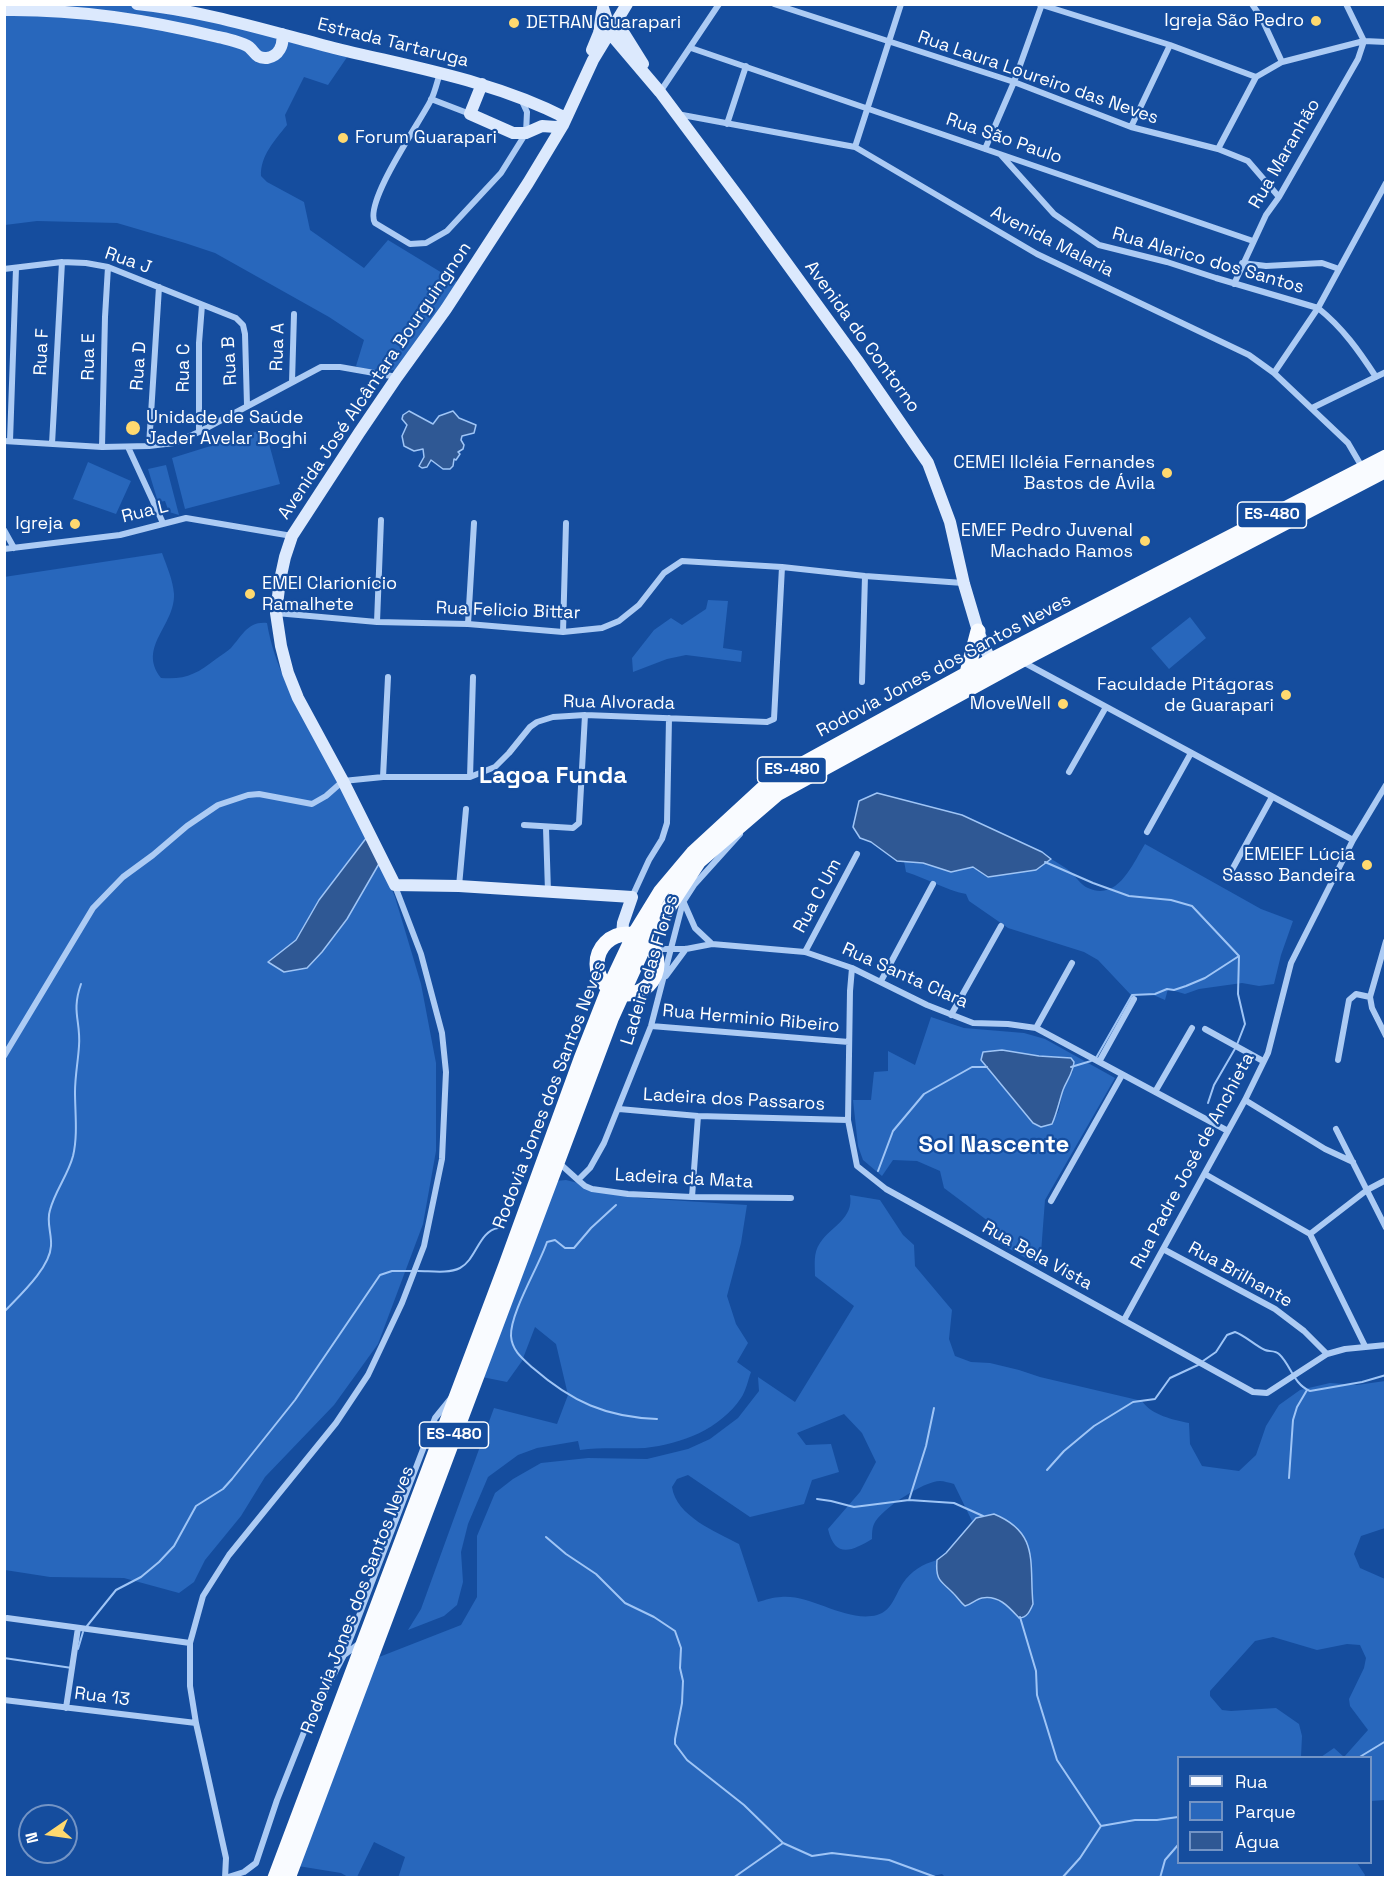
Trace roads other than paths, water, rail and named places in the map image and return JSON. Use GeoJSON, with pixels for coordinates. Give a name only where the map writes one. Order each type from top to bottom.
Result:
{"type":"FeatureCollection","features":[{"type":"Feature","properties":{"kind":"main road","name":"Rodovia Jones dos Santos Neves"},"geometry":{"type":"LineString","coordinates":[[275,1878],[460,1388],[580,1059],[615,991],[661,891],[693,853],[770,782],[967,673],[1002,664],[1366,474],[1386,457]]}},
{"type":"Feature","properties":{"kind":"main road","name":"Rodovia Jones dos Santos Neves"},"geometry":{"type":"LineString","coordinates":[[1366,474],[1386,470]]}},
{"type":"Feature","properties":{"kind":"main road","name":"Rodovia Jones dos Santos Neves"},"geometry":{"type":"LineString","coordinates":[[639,940],[699,861],[777,794],[1002,664],[1229,544]]}},
{"type":"Feature","properties":{"kind":"main road"},"geometry":{"type":"LineString","coordinates":[[967,673],[978,631]]}},
{"type":"Feature","properties":{"kind":"main road"},"geometry":{"type":"LineString","coordinates":[[639,940],[657,965],[658,980],[639,992],[615,991],[600,976],[598,960],[601,951],[607,943],[639,940]]}},
{"type":"Feature","properties":{"kind":"main road","name":"Rodovia Jones dos Santos Neves"},"geometry":{"type":"LineString","coordinates":[[288,1878],[557,1162],[615,991]]}},
{"type":"Feature","properties":{"kind":"street","name":"Estrada Tartaruga"},"geometry":{"type":"LineString","coordinates":[[137,4],[229,19],[440,72],[482,84],[521,99],[561,121]]}},
{"type":"Feature","properties":{"kind":"street","name":"Avenida José Alcântara Bourguingnon"},"geometry":{"type":"LineString","coordinates":[[561,121],[593,60],[627,4]]}},
{"type":"Feature","properties":{"kind":"street"},"geometry":{"type":"LineString","coordinates":[[660,92],[692,48],[719,4]]}},
{"type":"Feature","properties":{"kind":"street","name":"Rua Laura Loureiro das Neves"},"geometry":{"type":"LineString","coordinates":[[774,4],[1014,82],[1131,127],[1218,149],[1248,161],[1279,197]]}},
{"type":"Feature","properties":{"kind":"street"},"geometry":{"type":"LineString","coordinates":[[855,147],[901,4]]}},
{"type":"Feature","properties":{"kind":"street"},"geometry":{"type":"LineString","coordinates":[[1252,4],[1262,19],[1282,62]]}},
{"type":"Feature","properties":{"kind":"street"},"geometry":{"type":"LineString","coordinates":[[1346,4],[1364,41]]}},
{"type":"Feature","properties":{"kind":"street"},"geometry":{"type":"LineString","coordinates":[[986,149],[1014,82],[1041,5],[1170,45],[1257,77]]}},
{"type":"Feature","properties":{"kind":"street","name":"Avenida José Alcântara Bourguingnon"},"geometry":{"type":"LineString","coordinates":[[225,1878],[226,1858],[196,1724],[190,1686],[190,1643],[203,1596],[214,1576],[336,1423],[368,1375],[398,1312],[424,1246],[442,1159],[446,1072],[442,1033],[421,954],[395,885],[298,698],[288,673],[280,646],[276,613],[280,580],[292,536],[397,377],[446,309],[551,144],[597,39],[603,6]]}},
{"type":"Feature","properties":{"kind":"street","name":"Avenida do Contorno"},"geometry":{"type":"LineString","coordinates":[[603,6],[611,32],[660,92]]}},
{"type":"Feature","properties":{"kind":"street"},"geometry":{"type":"LineString","coordinates":[[4,10],[61,12],[124,19],[204,34],[249,47],[260,57],[274,56],[283,44],[282,34]]}},
{"type":"Feature","properties":{"kind":"street","name":"Avenida do Contorno"},"geometry":{"type":"LineString","coordinates":[[620,17],[623,32],[660,92],[857,360],[928,463],[950,522],[964,584],[978,631],[1002,664]]}},
{"type":"Feature","properties":{"kind":"street"},"geometry":{"type":"LineString","coordinates":[[1218,149],[1257,77],[1282,62],[1364,41],[1386,42]]}},
{"type":"Feature","properties":{"kind":"street","name":"Rua Maranhão"},"geometry":{"type":"LineString","coordinates":[[1234,284],[1266,215],[1279,197],[1358,59],[1364,41]]}},
{"type":"Feature","properties":{"kind":"street"},"geometry":{"type":"LineString","coordinates":[[1131,127],[1170,45]]}},
{"type":"Feature","properties":{"kind":"street","name":"Rua São Paulo"},"geometry":{"type":"LineString","coordinates":[[692,48],[1253,241]]}},
{"type":"Feature","properties":{"kind":"street"},"geometry":{"type":"LineString","coordinates":[[593,60],[608,49],[615,50],[634,63]]}},
{"type":"Feature","properties":{"kind":"street"},"geometry":{"type":"LineString","coordinates":[[727,124],[746,66]]}},
{"type":"Feature","properties":{"kind":"street"},"geometry":{"type":"LineString","coordinates":[[440,72],[431,99],[376,198],[372,212],[375,223],[410,244],[426,243],[447,231],[501,173],[526,133],[527,112],[521,99]]}},
{"type":"Feature","properties":{"kind":"street"},"geometry":{"type":"LineString","coordinates":[[470,114],[482,84]]}},
{"type":"Feature","properties":{"kind":"street"},"geometry":{"type":"LineString","coordinates":[[431,99],[513,133],[526,133],[561,121]]}},
{"type":"Feature","properties":{"kind":"street","name":"Avenida Malaria"},"geometry":{"type":"LineString","coordinates":[[676,114],[855,147],[1037,254],[1249,355],[1274,373],[1348,443],[1366,474]]}},
{"type":"Feature","properties":{"kind":"street","name":"Rua Alarico dos Santos"},"geometry":{"type":"LineString","coordinates":[[999,153],[1054,213],[1099,245],[1167,262],[1318,308],[1331,318],[1355,345],[1376,377]]}},
{"type":"Feature","properties":{"kind":"street"},"geometry":{"type":"LineString","coordinates":[[1274,373],[1318,308],[1386,183]]}},
{"type":"Feature","properties":{"kind":"street","name":"Rua J"},"geometry":{"type":"LineString","coordinates":[[4,269],[62,262],[108,267],[236,318]]}},
{"type":"Feature","properties":{"kind":"street","name":"Rua F"},"geometry":{"type":"LineString","coordinates":[[52,444],[62,262]]}},
{"type":"Feature","properties":{"kind":"street"},"geometry":{"type":"LineString","coordinates":[[1242,263],[1266,266],[1322,263],[1339,269]]}},
{"type":"Feature","properties":{"kind":"street","name":"Rua E"},"geometry":{"type":"LineString","coordinates":[[102,447],[108,267]]}},
{"type":"Feature","properties":{"kind":"street"},"geometry":{"type":"LineString","coordinates":[[16,268],[7,441],[102,447],[174,443],[326,366],[397,377]]}},
{"type":"Feature","properties":{"kind":"street","name":"Rua D"},"geometry":{"type":"LineString","coordinates":[[149,446],[159,287]]}},
{"type":"Feature","properties":{"kind":"street","name":"Rua C"},"geometry":{"type":"LineString","coordinates":[[199,432],[199,343],[202,305]]}},
{"type":"Feature","properties":{"kind":"street","name":"Rua A"},"geometry":{"type":"LineString","coordinates":[[292,382],[294,314]]}},
{"type":"Feature","properties":{"kind":"street","name":"Rua B"},"geometry":{"type":"LineString","coordinates":[[236,318],[243,325],[245,334],[248,405]]}},
{"type":"Feature","properties":{"kind":"street"},"geometry":{"type":"LineString","coordinates":[[1312,408],[1386,372]]}},
{"type":"Feature","properties":{"kind":"street"},"geometry":{"type":"LineString","coordinates":[[128,447],[163,523]]}},
{"type":"Feature","properties":{"kind":"street","name":"Rua L"},"geometry":{"type":"LineString","coordinates":[[4,549],[120,534],[186,518],[292,536]]}},
{"type":"Feature","properties":{"kind":"street"},"geometry":{"type":"LineString","coordinates":[[377,622],[381,520]]}},
{"type":"Feature","properties":{"kind":"street"},"geometry":{"type":"LineString","coordinates":[[468,624],[474,523]]}},
{"type":"Feature","properties":{"kind":"street"},"geometry":{"type":"LineString","coordinates":[[563,632],[566,524]]}},
{"type":"Feature","properties":{"kind":"street"},"geometry":{"type":"LineString","coordinates":[[4,530],[14,548]]}},
{"type":"Feature","properties":{"kind":"street","name":"Rua Felicio Bittar"},"geometry":{"type":"LineString","coordinates":[[276,613],[377,622],[468,624],[563,632],[602,628],[620,621],[639,604],[664,573],[682,561],[782,567],[964,584]]}},
{"type":"Feature","properties":{"kind":"street","name":"Rua Alvorada"},"geometry":{"type":"LineString","coordinates":[[343,781],[383,777],[471,777],[486,772],[502,761],[530,727],[553,717],[585,715],[767,722],[774,719],[782,567]]}},
{"type":"Feature","properties":{"kind":"street"},"geometry":{"type":"LineString","coordinates":[[862,682],[865,576]]}},
{"type":"Feature","properties":{"kind":"street"},"geometry":{"type":"LineString","coordinates":[[1002,664],[1106,707],[1353,840]]}},
{"type":"Feature","properties":{"kind":"street"},"geometry":{"type":"LineString","coordinates":[[383,777],[388,677]]}},
{"type":"Feature","properties":{"kind":"street"},"geometry":{"type":"LineString","coordinates":[[471,777],[473,677]]}},
{"type":"Feature","properties":{"kind":"street"},"geometry":{"type":"LineString","coordinates":[[1069,772],[1106,707]]}},
{"type":"Feature","properties":{"kind":"street"},"geometry":{"type":"LineString","coordinates":[[524,825],[573,828],[579,823],[585,715]]}},
{"type":"Feature","properties":{"kind":"street"},"geometry":{"type":"LineString","coordinates":[[639,940],[623,923],[632,897],[649,860],[662,839],[667,823],[669,718]]}},
{"type":"Feature","properties":{"kind":"street"},"geometry":{"type":"LineString","coordinates":[[1147,832],[1191,753]]}},
{"type":"Feature","properties":{"kind":"street"},"geometry":{"type":"LineString","coordinates":[[4,1056],[93,908],[123,877],[187,826],[218,806],[248,795],[259,794],[312,804],[326,796],[343,781]]}},
{"type":"Feature","properties":{"kind":"street","name":"Rua Padre José de Anchieta"},"geometry":{"type":"LineString","coordinates":[[1124,1320],[1245,1100],[1268,1053],[1291,963],[1353,840],[1386,785]]}},
{"type":"Feature","properties":{"kind":"street","name":"Ladeira das Flores"},"geometry":{"type":"LineString","coordinates":[[578,1180],[593,1164],[619,1109],[651,1026],[658,980],[672,948],[683,902],[694,885],[777,794]]}},
{"type":"Feature","properties":{"kind":"street"},"geometry":{"type":"LineString","coordinates":[[1228,877],[1272,797]]}},
{"type":"Feature","properties":{"kind":"street"},"geometry":{"type":"LineString","coordinates":[[459,886],[466,808]]}},
{"type":"Feature","properties":{"kind":"street"},"geometry":{"type":"LineString","coordinates":[[546,828],[548,893]]}},
{"type":"Feature","properties":{"kind":"street","name":"Rua C Um"},"geometry":{"type":"LineString","coordinates":[[805,952],[857,854]]}},
{"type":"Feature","properties":{"kind":"street"},"geometry":{"type":"LineString","coordinates":[[881,981],[933,884]]}},
{"type":"Feature","properties":{"kind":"street"},"geometry":{"type":"LineString","coordinates":[[395,885],[459,886],[632,897]]}},
{"type":"Feature","properties":{"kind":"street"},"geometry":{"type":"LineString","coordinates":[[683,902],[689,918],[712,944]]}},
{"type":"Feature","properties":{"kind":"street"},"geometry":{"type":"LineString","coordinates":[[951,1015],[1001,926]]}},
{"type":"Feature","properties":{"kind":"street","name":"Rua Santa Clara"},"geometry":{"type":"LineString","coordinates":[[639,940],[672,948],[686,949],[712,944],[805,952],[852,968],[951,1015],[973,1023],[1036,1028],[1228,1131]]}},
{"type":"Feature","properties":{"kind":"street"},"geometry":{"type":"LineString","coordinates":[[1386,941],[1370,997],[1372,1008],[1386,1036]]}},
{"type":"Feature","properties":{"kind":"street"},"geometry":{"type":"LineString","coordinates":[[658,980],[686,949]]}},
{"type":"Feature","properties":{"kind":"street"},"geometry":{"type":"LineString","coordinates":[[1036,1028],[1072,963]]}},
{"type":"Feature","properties":{"kind":"street","name":"Rua Bela Vista"},"geometry":{"type":"LineString","coordinates":[[852,968],[848,1120],[857,1166],[886,1189],[1253,1392],[1267,1393],[1327,1354],[1365,1346],[1386,1345]]}},
{"type":"Feature","properties":{"kind":"street"},"geometry":{"type":"LineString","coordinates":[[1338,1060],[1349,1000],[1356,994],[1370,997]]}},
{"type":"Feature","properties":{"kind":"street"},"geometry":{"type":"LineString","coordinates":[[1099,1062],[1134,999]]}},
{"type":"Feature","properties":{"kind":"street","name":"Rua Herminio Ribeiro"},"geometry":{"type":"LineString","coordinates":[[651,1026],[849,1042]]}},
{"type":"Feature","properties":{"kind":"street"},"geometry":{"type":"LineString","coordinates":[[1155,1092],[1192,1028]]}},
{"type":"Feature","properties":{"kind":"street"},"geometry":{"type":"LineString","coordinates":[[1205,1029],[1263,1061]]}},
{"type":"Feature","properties":{"kind":"street"},"geometry":{"type":"LineString","coordinates":[[1051,1201],[1122,1075]]}},
{"type":"Feature","properties":{"kind":"street"},"geometry":{"type":"LineString","coordinates":[[1245,1100],[1325,1149],[1353,1162]]}},
{"type":"Feature","properties":{"kind":"street","name":"Ladeira dos Passaros"},"geometry":{"type":"LineString","coordinates":[[619,1109],[698,1116],[848,1120]]}},
{"type":"Feature","properties":{"kind":"street"},"geometry":{"type":"LineString","coordinates":[[692,1197],[698,1116]]}},
{"type":"Feature","properties":{"kind":"street"},"geometry":{"type":"LineString","coordinates":[[1336,1129],[1386,1228]]}},
{"type":"Feature","properties":{"kind":"street"},"geometry":{"type":"LineString","coordinates":[[557,1162],[578,1180]]}},
{"type":"Feature","properties":{"kind":"street"},"geometry":{"type":"LineString","coordinates":[[1204,1174],[1310,1234],[1365,1346]]}},
{"type":"Feature","properties":{"kind":"street","name":"Ladeira da Mata"},"geometry":{"type":"LineString","coordinates":[[578,1180],[585,1186],[605,1191],[692,1197],[791,1198]]}},
{"type":"Feature","properties":{"kind":"street"},"geometry":{"type":"LineString","coordinates":[[1310,1234],[1367,1190],[1386,1180]]}},
{"type":"Feature","properties":{"kind":"street","name":"Rua Brilhante"},"geometry":{"type":"LineString","coordinates":[[1163,1249],[1275,1308],[1304,1330],[1327,1354]]}},
{"type":"Feature","properties":{"kind":"street"},"geometry":{"type":"LineString","coordinates":[[225,1878],[244,1872],[256,1863],[277,1800],[306,1727],[344,1655],[435,1418],[460,1388]]}},
{"type":"Feature","properties":{"kind":"street"},"geometry":{"type":"LineString","coordinates":[[7,1618],[190,1643]]}},
{"type":"Feature","properties":{"kind":"street"},"geometry":{"type":"LineString","coordinates":[[66,1708],[78,1628]]}},
{"type":"Feature","properties":{"kind":"street"},"geometry":{"type":"LineString","coordinates":[[344,1655],[364,1641]]}},
{"type":"Feature","properties":{"kind":"street","name":"Rua 13"},"geometry":{"type":"LineString","coordinates":[[4,1700],[196,1724]]}},
{"type":"Feature","properties":{"kind":"water"},"geometry":{"type":"Polygon","coordinates":[[[409,411],[433,424],[439,416],[453,411],[459,418],[476,425],[474,433],[462,436],[463,449],[458,452],[460,454],[456,460],[454,459],[450,469],[443,469],[431,460],[427,467],[422,468],[419,466],[424,457],[423,449],[414,451],[404,446],[402,436],[407,425],[402,419],[403,415],[409,411]]]}},
{"type":"Feature","properties":{"kind":"water"},"geometry":{"type":"Polygon","coordinates":[[[877,793],[962,815],[1042,852],[1051,859],[1036,870],[988,877],[973,867],[951,872],[923,863],[897,861],[871,842],[860,838],[853,827],[859,801],[877,793]]]}},
{"type":"Feature","properties":{"kind":"water"},"geometry":{"type":"Polygon","coordinates":[[[367,837],[380,862],[347,919],[322,952],[307,968],[284,972],[268,962],[296,940],[319,900],[367,837]]]}},
{"type":"Feature","properties":{"kind":"water"},"geometry":{"type":"Polygon","coordinates":[[[1002,1050],[1071,1058],[1074,1062],[1052,1124],[1041,1127],[1033,1123],[981,1060],[983,1052],[1002,1050]]]}},
{"type":"Feature","properties":{"kind":"water"},"geometry":{"type":"Polygon","coordinates":[[[994,1514],[1019,1530],[1026,1540],[1029,1551],[1033,1604],[1028,1614],[1022,1618],[994,1598],[980,1599],[965,1606],[938,1577],[937,1560],[946,1553],[976,1518],[994,1514]]]}},
{"type":"Feature","properties":{"kind":"waterway"},"geometry":{"type":"LineString","coordinates":[[1045,862],[1129,896],[1171,900],[1192,906],[1239,956],[1238,994],[1245,1024],[1236,1047],[1214,1085],[1208,1103]]}},
{"type":"Feature","properties":{"kind":"waterway"},"geometry":{"type":"LineString","coordinates":[[1096,1058],[1132,995],[1155,994],[1167,989],[1174,990],[1186,986],[1205,978],[1239,956]]}},
{"type":"Feature","properties":{"kind":"waterway"},"geometry":{"type":"LineString","coordinates":[[4,1312],[40,1272],[49,1254],[51,1246],[50,1210],[73,1156],[76,1124],[75,1086],[79,1052],[76,1009],[81,984]]}},
{"type":"Feature","properties":{"kind":"waterway"},"geometry":{"type":"LineString","coordinates":[[1071,1067],[1091,1061]]}},
{"type":"Feature","properties":{"kind":"waterway"},"geometry":{"type":"LineString","coordinates":[[878,1171],[893,1131],[924,1094],[972,1067],[987,1067]]}},
{"type":"Feature","properties":{"kind":"waterway"},"geometry":{"type":"LineString","coordinates":[[616,1205],[591,1228],[574,1248],[565,1248],[555,1240],[547,1242],[515,1315],[511,1336],[513,1346],[529,1365],[576,1399],[590,1406],[622,1415],[657,1419]]}},
{"type":"Feature","properties":{"kind":"waterway"},"geometry":{"type":"LineString","coordinates":[[418,1271],[445,1272],[460,1268],[470,1259],[486,1234],[498,1228]]}},
{"type":"Feature","properties":{"kind":"waterway"},"geometry":{"type":"LineString","coordinates":[[87,1626],[116,1590],[141,1577],[174,1546],[196,1506],[223,1489],[232,1479],[295,1400],[380,1275],[392,1271],[412,1271]]}},
{"type":"Feature","properties":{"kind":"waterway"},"geometry":{"type":"LineString","coordinates":[[1203,1361],[1216,1352],[1227,1335],[1235,1332],[1257,1346],[1279,1354],[1300,1384],[1310,1391],[1362,1382],[1386,1375]]}},
{"type":"Feature","properties":{"kind":"waterway"},"geometry":{"type":"LineString","coordinates":[[1047,1470],[1064,1451],[1094,1426],[1133,1402],[1155,1399],[1170,1378],[1198,1365]]}},
{"type":"Feature","properties":{"kind":"waterway"},"geometry":{"type":"LineString","coordinates":[[1289,1478],[1293,1420],[1297,1407],[1307,1390]]}},
{"type":"Feature","properties":{"kind":"waterway"},"geometry":{"type":"LineString","coordinates":[[909,1500],[926,1446],[934,1408]]}},
{"type":"Feature","properties":{"kind":"waterway"},"geometry":{"type":"LineString","coordinates":[[817,1499],[854,1507],[909,1500],[954,1503],[983,1516]]}},
{"type":"Feature","properties":{"kind":"waterway"},"geometry":{"type":"LineString","coordinates":[[546,1537],[596,1574],[625,1603],[654,1617],[675,1631],[681,1648],[680,1668],[683,1681],[675,1744],[687,1760],[744,1805],[783,1843],[812,1856],[832,1853],[889,1860],[938,1878]]}},
{"type":"Feature","properties":{"kind":"waterway"},"geometry":{"type":"LineString","coordinates":[[1020,1617],[1036,1671],[1037,1695],[1057,1760],[1101,1826]]}},
{"type":"Feature","properties":{"kind":"waterway"},"geometry":{"type":"LineString","coordinates":[[78,1649],[83,1632]]}},
{"type":"Feature","properties":{"kind":"waterway"},"geometry":{"type":"LineString","coordinates":[[4,1658],[72,1668]]}},
{"type":"Feature","properties":{"kind":"waterway"},"geometry":{"type":"LineString","coordinates":[[1361,1756],[1386,1741]]}},
{"type":"Feature","properties":{"kind":"waterway"},"geometry":{"type":"LineString","coordinates":[[1062,1878],[1080,1858],[1101,1826],[1135,1820],[1177,1817]]}},
{"type":"Feature","properties":{"kind":"waterway"},"geometry":{"type":"LineString","coordinates":[[733,1878],[783,1843]]}},
{"type":"Feature","properties":{"kind":"waterway"},"geometry":{"type":"LineString","coordinates":[[1160,1878],[1165,1860],[1177,1846]]}},
{"type":"Feature","properties":{"kind":"place","name":"Igreja São Pedro"},"geometry":{"type":"Point","coordinates":[1316,21]}},
{"type":"Feature","properties":{"kind":"place","name":"DETRAN Guarapari"},"geometry":{"type":"Point","coordinates":[514,23]}},
{"type":"Feature","properties":{"kind":"place","name":"Forum Guarapari"},"geometry":{"type":"Point","coordinates":[343,138]}},
{"type":"Feature","properties":{"kind":"place","name":"Unidade de Saúde Jader Avelar Boghi"},"geometry":{"type":"Point","coordinates":[133,428]}},
{"type":"Feature","properties":{"kind":"place","name":"CEMEI Ilcléia Fernandes Bastos de Ávila"},"geometry":{"type":"Point","coordinates":[1167,473]}},
{"type":"Feature","properties":{"kind":"place","name":"Igreja"},"geometry":{"type":"Point","coordinates":[75,524]}},
{"type":"Feature","properties":{"kind":"place","name":"EMEF Pedro Juvenal Machado Ramos"},"geometry":{"type":"Point","coordinates":[1145,541]}},
{"type":"Feature","properties":{"kind":"place","name":"EMEI Clarionício Ramalhete"},"geometry":{"type":"Point","coordinates":[250,594]}},
{"type":"Feature","properties":{"kind":"place","name":"Faculdade Pitágoras de Guarapari"},"geometry":{"type":"Point","coordinates":[1286,695]}},
{"type":"Feature","properties":{"kind":"place","name":"MoveWell"},"geometry":{"type":"Point","coordinates":[1063,704]}},
{"type":"Feature","properties":{"kind":"place","name":"EMEIEF Lúcia Sasso Bandeira"},"geometry":{"type":"Point","coordinates":[1367,865]}},
{"type":"Feature","properties":{"kind":"district","name":"Lagoa Funda"},"geometry":{"type":"Point","coordinates":[553,776]}},
{"type":"Feature","properties":{"kind":"district","name":"Sol Nascente"},"geometry":{"type":"Point","coordinates":[994,1145]}}]}
